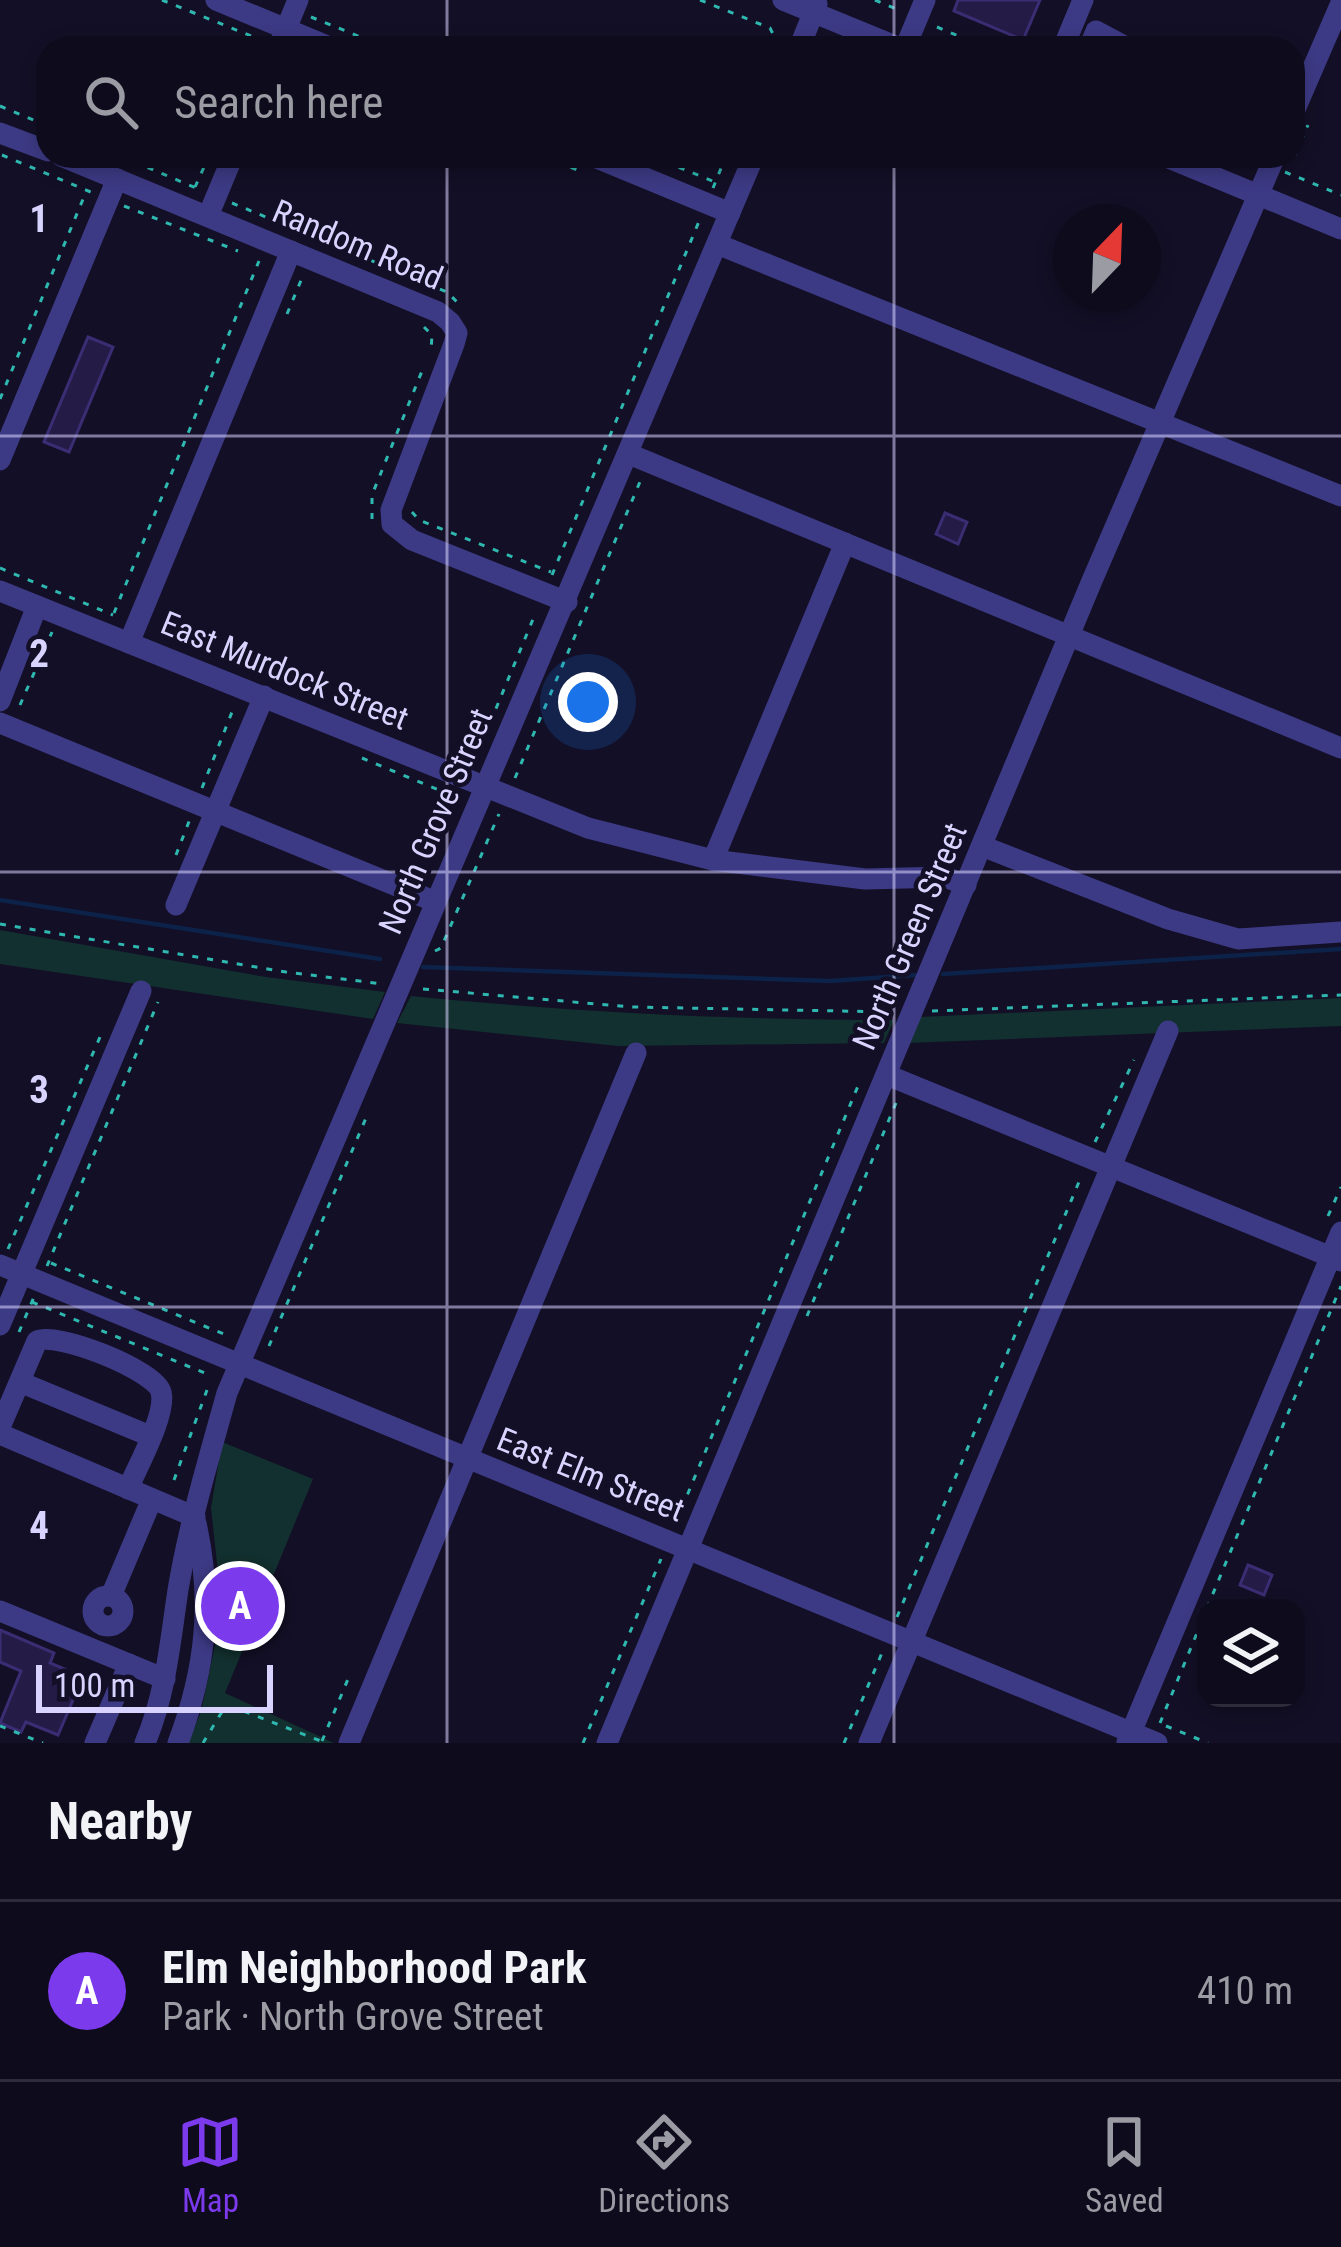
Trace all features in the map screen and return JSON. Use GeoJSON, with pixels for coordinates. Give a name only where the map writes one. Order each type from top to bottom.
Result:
{"type":"FeatureCollection","features":[{"type":"Feature","properties":{"kind":"street"},"geometry":{"type":"LineString","coordinates":[[216,0],[287,27]]}},
{"type":"Feature","properties":{"kind":"street"},"geometry":{"type":"LineString","coordinates":[[783,0],[816,6],[852,36]]}},
{"type":"Feature","properties":{"kind":"street"},"geometry":{"type":"LineString","coordinates":[[908,36],[925,0]]}},
{"type":"Feature","properties":{"kind":"street"},"geometry":{"type":"LineString","coordinates":[[1305,86],[1341,3]]}},
{"type":"Feature","properties":{"kind":"street"},"geometry":{"type":"LineString","coordinates":[[1068,36],[1081,5],[1102,18],[1095,36]]}},
{"type":"Feature","properties":{"kind":"street"},"geometry":{"type":"LineString","coordinates":[[804,36],[816,6]]}},
{"type":"Feature","properties":{"kind":"street"},"geometry":{"type":"LineString","coordinates":[[0,133],[36,146]]}},
{"type":"Feature","properties":{"kind":"street"},"geometry":{"type":"LineString","coordinates":[[207,200],[226,168]]}},
{"type":"Feature","properties":{"kind":"street"},"geometry":{"type":"LineString","coordinates":[[631,168],[711,193],[730,213]]}},
{"type":"Feature","properties":{"kind":"street","name":"North Grove Street"},"geometry":{"type":"LineString","coordinates":[[145,1743],[165,1679],[231,1360],[388,984],[436,902],[476,791],[567,602],[749,168]]}},
{"type":"Feature","properties":{"kind":"street"},"geometry":{"type":"LineString","coordinates":[[1193,168],[1341,229]]}},
{"type":"Feature","properties":{"kind":"street","name":"North Green Street"},"geometry":{"type":"LineString","coordinates":[[607,1743],[678,1545],[886,1075],[1269,168]]}},
{"type":"Feature","properties":{"kind":"street"},"geometry":{"type":"LineString","coordinates":[[0,460],[115,178]]}},
{"type":"Feature","properties":{"kind":"street","name":"Random Road"},"geometry":{"type":"LineString","coordinates":[[115,178],[207,200],[287,260],[438,312],[451,322],[457,334],[392,510],[392,524],[412,540],[567,602]]}},
{"type":"Feature","properties":{"kind":"street"},"geometry":{"type":"LineString","coordinates":[[717,244],[1341,496]]}},
{"type":"Feature","properties":{"kind":"street"},"geometry":{"type":"LineString","coordinates":[[129,643],[287,260]]}},
{"type":"Feature","properties":{"kind":"street"},"geometry":{"type":"LineString","coordinates":[[629,454],[1341,748]]}},
{"type":"Feature","properties":{"kind":"street"},"geometry":{"type":"LineString","coordinates":[[713,860],[845,543]]}},
{"type":"Feature","properties":{"kind":"street","name":"East Murdock Street"},"geometry":{"type":"LineString","coordinates":[[0,591],[264,696],[476,791],[588,828],[713,860],[865,879],[945,877],[967,885]]}},
{"type":"Feature","properties":{"kind":"street"},"geometry":{"type":"LineString","coordinates":[[0,701],[37,606]]}},
{"type":"Feature","properties":{"kind":"street"},"geometry":{"type":"LineString","coordinates":[[176,905],[264,696]]}},
{"type":"Feature","properties":{"kind":"street"},"geometry":{"type":"LineString","coordinates":[[5,725],[436,902]]}},
{"type":"Feature","properties":{"kind":"street"},"geometry":{"type":"LineString","coordinates":[[982,846],[1168,919],[1238,939],[1341,932]]}},
{"type":"Feature","properties":{"kind":"street"},"geometry":{"type":"LineString","coordinates":[[8,1332],[22,1271],[150,996]]}},
{"type":"Feature","properties":{"kind":"street"},"geometry":{"type":"LineString","coordinates":[[868,1743],[900,1637],[1168,1031]]}},
{"type":"Feature","properties":{"kind":"street"},"geometry":{"type":"LineString","coordinates":[[349,1743],[636,1053]]}},
{"type":"Feature","properties":{"kind":"street"},"geometry":{"type":"LineString","coordinates":[[886,1075],[1336,1259]]}},
{"type":"Feature","properties":{"kind":"street"},"geometry":{"type":"LineString","coordinates":[[1129,1738],[1336,1259],[1341,1232]]}},
{"type":"Feature","properties":{"kind":"street","name":"East Elm Street"},"geometry":{"type":"LineString","coordinates":[[22,1271],[900,1637],[1129,1738],[1157,1743]]}},
{"type":"Feature","properties":{"kind":"street"},"geometry":{"type":"LineString","coordinates":[[128,1489],[162,1408],[156,1382],[104,1356],[45,1336],[37,1341],[0,1431],[128,1489],[195,1517]]}},
{"type":"Feature","properties":{"kind":"street"},"geometry":{"type":"LineString","coordinates":[[20,1382],[150,1436]]}},
{"type":"Feature","properties":{"kind":"street"},"geometry":{"type":"LineString","coordinates":[[95,1743],[118,1660],[112,1625],[123,1610],[111,1596],[152,1498]]}},
{"type":"Feature","properties":{"kind":"street","name":"North Grove Street"},"geometry":{"type":"LineString","coordinates":[[178,1743],[197,1687],[207,1624],[205,1562],[195,1517]]}},
{"type":"Feature","properties":{"kind":"street"},"geometry":{"type":"LineString","coordinates":[[0,1611],[165,1679]]}},
{"type":"Feature","properties":{"kind":"path"},"geometry":{"type":"LineString","coordinates":[[162,0],[330,36]]}},
{"type":"Feature","properties":{"kind":"path"},"geometry":{"type":"LineString","coordinates":[[700,0],[770,28],[774,36]]}},
{"type":"Feature","properties":{"kind":"path"},"geometry":{"type":"LineString","coordinates":[[0,106],[36,121]]}},
{"type":"Feature","properties":{"kind":"path"},"geometry":{"type":"LineString","coordinates":[[0,154],[87,190]]}},
{"type":"Feature","properties":{"kind":"path"},"geometry":{"type":"LineString","coordinates":[[207,200],[208,168]]}},
{"type":"Feature","properties":{"kind":"path"},"geometry":{"type":"LineString","coordinates":[[670,168],[711,193]]}},
{"type":"Feature","properties":{"kind":"path"},"geometry":{"type":"LineString","coordinates":[[409,508],[418,520],[553,573],[721,168]]}},
{"type":"Feature","properties":{"kind":"path"},"geometry":{"type":"LineString","coordinates":[[1286,168],[1341,195]]}},
{"type":"Feature","properties":{"kind":"path"},"geometry":{"type":"LineString","coordinates":[[115,178],[240,252]]}},
{"type":"Feature","properties":{"kind":"path"},"geometry":{"type":"LineString","coordinates":[[0,399],[87,190],[115,178],[207,200],[447,292],[458,303]]}},
{"type":"Feature","properties":{"kind":"path"},"geometry":{"type":"LineString","coordinates":[[113,615],[260,260],[287,260]]}},
{"type":"Feature","properties":{"kind":"path"},"geometry":{"type":"LineString","coordinates":[[412,321],[431,335],[430,351]]}},
{"type":"Feature","properties":{"kind":"path"},"geometry":{"type":"LineString","coordinates":[[374,525],[372,495],[422,371]]}},
{"type":"Feature","properties":{"kind":"path"},"geometry":{"type":"LineString","coordinates":[[356,756],[476,791],[544,593]]}},
{"type":"Feature","properties":{"kind":"path"},"geometry":{"type":"LineString","coordinates":[[5,725],[52,632]]}},
{"type":"Feature","properties":{"kind":"path"},"geometry":{"type":"LineString","coordinates":[[0,924],[262,968],[632,1006],[913,1012],[1341,995]]}},
{"type":"Feature","properties":{"kind":"path"},"geometry":{"type":"LineString","coordinates":[[376,996],[388,984]]}},
{"type":"Feature","properties":{"kind":"path"},"geometry":{"type":"LineString","coordinates":[[22,1271],[150,996]]}},
{"type":"Feature","properties":{"kind":"path"},"geometry":{"type":"LineString","coordinates":[[8,1332],[22,1271],[102,1031]]}},
{"type":"Feature","properties":{"kind":"path"},"geometry":{"type":"LineString","coordinates":[[1098,1137],[1134,1060]]}},
{"type":"Feature","properties":{"kind":"path"},"geometry":{"type":"LineString","coordinates":[[583,1743],[678,1545],[857,1086]]}},
{"type":"Feature","properties":{"kind":"path"},"geometry":{"type":"LineString","coordinates":[[844,1743],[900,1637],[1082,1176]]}},
{"type":"Feature","properties":{"kind":"path"},"geometry":{"type":"LineString","coordinates":[[0,1243],[22,1271],[214,1376],[174,1480]]}},
{"type":"Feature","properties":{"kind":"path"},"geometry":{"type":"LineString","coordinates":[[22,1271],[232,1337],[231,1360]]}},
{"type":"Feature","properties":{"kind":"path"},"geometry":{"type":"LineString","coordinates":[[1212,1599],[1341,1286]]}},
{"type":"Feature","properties":{"kind":"path"},"geometry":{"type":"LineString","coordinates":[[1197,1634],[1160,1723],[1208,1743]]}},
{"type":"Feature","properties":{"kind":"path"},"geometry":{"type":"LineString","coordinates":[[203,1743],[223,1710],[238,1708],[323,1742],[351,1672]]}},
{"type":"Feature","properties":{"kind":"path"},"geometry":{"type":"LineString","coordinates":[[0,1726],[43,1743]]}},
{"type":"Feature","properties":{"kind":"green space"},"geometry":{"type":"Polygon","coordinates":[[[0,930],[266,977],[385,992],[373,1019],[0,964],[0,930]]]}},
{"type":"Feature","properties":{"kind":"green space"},"geometry":{"type":"Polygon","coordinates":[[[411,996],[652,1014],[894,1020],[884,1043],[618,1046],[397,1023],[411,996]]]}},
{"type":"Feature","properties":{"kind":"green space"},"geometry":{"type":"Polygon","coordinates":[[[1341,998],[1341,1026],[908,1043],[920,1017],[1341,998]]]}},
{"type":"Feature","properties":{"kind":"green space"},"geometry":{"type":"Polygon","coordinates":[[[222,1442],[313,1479],[225,1693],[334,1743],[188,1743],[201,1712],[218,1631],[219,1582],[211,1508],[222,1442]]]}},
{"type":"Feature","properties":{"kind":"building"},"geometry":{"type":"Polygon","coordinates":[[[958,0],[1040,0],[1025,36],[1013,36],[954,11],[958,0]]]}},
{"type":"Feature","properties":{"kind":"building"},"geometry":{"type":"Polygon","coordinates":[[[88,337],[113,347],[69,452],[44,442],[88,337]]]}},
{"type":"Feature","properties":{"kind":"building"},"geometry":{"type":"Polygon","coordinates":[[[945,513],[967,522],[958,544],[936,534],[945,513]]]}},
{"type":"Feature","properties":{"kind":"building"},"geometry":{"type":"Polygon","coordinates":[[[1248,1565],[1272,1575],[1264,1595],[1240,1585],[1248,1565]]]}},
{"type":"Feature","properties":{"kind":"building"},"geometry":{"type":"Polygon","coordinates":[[[0,1630],[54,1653],[50,1663],[67,1670],[60,1686],[76,1693],[58,1735],[26,1722],[21,1732],[0,1723],[21,1671],[0,1662],[0,1630]]]}},
{"type":"Feature","properties":{"kind":"waterway"},"geometry":{"type":"LineString","coordinates":[[0,900],[380,959]]}},
{"type":"Feature","properties":{"kind":"waterway"},"geometry":{"type":"LineString","coordinates":[[943,974],[1341,949]]}},
{"type":"Feature","properties":{"kind":"waterway"},"geometry":{"type":"LineString","coordinates":[[423,967],[831,981],[915,975]]}},
{"type":"Feature","properties":{"kind":"place","name":"Elm Neighborhood Park"},"geometry":{"type":"Point","coordinates":[240,1606]}}]}
